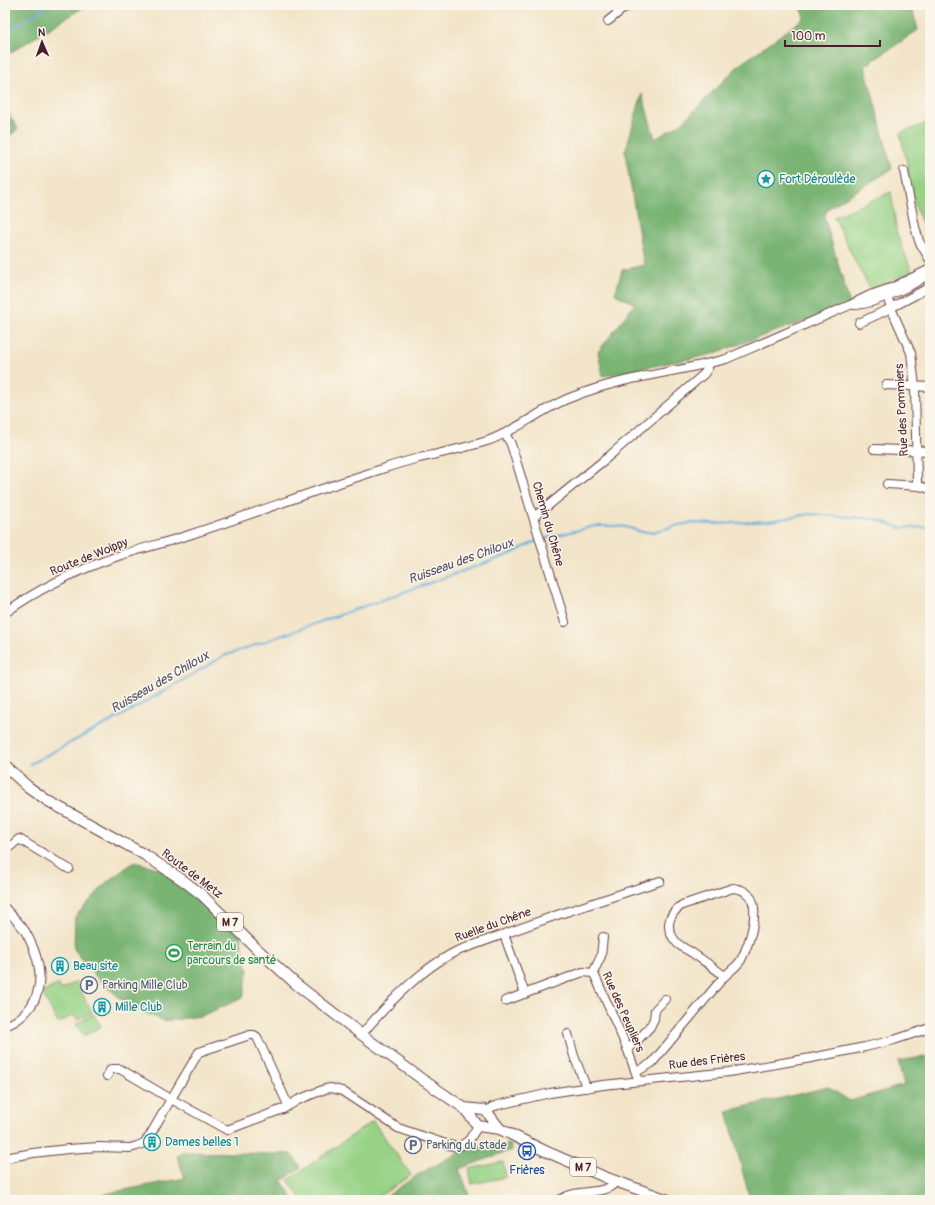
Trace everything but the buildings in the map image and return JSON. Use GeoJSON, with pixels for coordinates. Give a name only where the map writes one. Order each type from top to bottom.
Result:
{"type":"FeatureCollection","features":[{"type":"Feature","properties":{"kind":"main road","name":"Route de Metz"},"geometry":{"type":"LineString","coordinates":[[5,766],[27,786],[48,801],[145,855],[184,881],[202,895],[256,948],[296,984],[423,1080],[483,1119]]}},
{"type":"Feature","properties":{"kind":"main road","name":"M 7"},"geometry":{"type":"LineString","coordinates":[[483,1119],[545,1151],[616,1181],[668,1200]]}},
{"type":"Feature","properties":{"kind":"street"},"geometry":{"type":"LineString","coordinates":[[608,21],[623,6],[633,5]]}},
{"type":"Feature","properties":{"kind":"street"},"geometry":{"type":"LineString","coordinates":[[623,6],[630,14]]}},
{"type":"Feature","properties":{"kind":"street"},"geometry":{"type":"LineString","coordinates":[[904,171],[915,227],[920,241],[930,260]]}},
{"type":"Feature","properties":{"kind":"street","name":"Route de Woippy"},"geometry":{"type":"LineString","coordinates":[[5,614],[23,600],[40,591],[87,568],[118,556],[188,535],[417,458],[465,448],[489,440],[505,434],[551,406],[594,389],[644,376],[726,359],[850,305],[870,294],[886,293],[930,270]]}},
{"type":"Feature","properties":{"kind":"street"},"geometry":{"type":"LineString","coordinates":[[860,323],[930,287]]}},
{"type":"Feature","properties":{"kind":"street","name":"Rue des Pommiers"},"geometry":{"type":"LineString","coordinates":[[886,293],[891,308],[910,349],[915,387],[917,482],[919,486]]}},
{"type":"Feature","properties":{"kind":"street"},"geometry":{"type":"LineString","coordinates":[[534,517],[608,457],[704,374],[708,368],[707,364]]}},
{"type":"Feature","properties":{"kind":"street"},"geometry":{"type":"LineString","coordinates":[[886,385],[930,387]]}},
{"type":"Feature","properties":{"kind":"street","name":"Chemin du Chêne"},"geometry":{"type":"LineString","coordinates":[[505,434],[511,444],[565,622]]}},
{"type":"Feature","properties":{"kind":"street"},"geometry":{"type":"LineString","coordinates":[[874,450],[916,455],[930,452]]}},
{"type":"Feature","properties":{"kind":"street"},"geometry":{"type":"LineString","coordinates":[[887,484],[930,488]]}},
{"type":"Feature","properties":{"kind":"street"},"geometry":{"type":"LineString","coordinates":[[5,851],[19,839],[69,869]]}},
{"type":"Feature","properties":{"kind":"street","name":"Ruelle du Chêne"},"geometry":{"type":"LineString","coordinates":[[362,1035],[378,1015],[408,985],[426,969],[442,958],[457,951],[558,914],[660,881]]}},
{"type":"Feature","properties":{"kind":"street"},"geometry":{"type":"LineString","coordinates":[[636,1072],[652,1063],[724,976],[741,961],[749,940],[755,911],[753,902],[746,892],[733,888],[682,905],[676,909],[669,920],[670,932],[678,944],[724,976]]}},
{"type":"Feature","properties":{"kind":"street"},"geometry":{"type":"LineString","coordinates":[[5,1026],[15,1022],[23,1016],[34,1002],[38,993],[40,979],[40,970],[32,945],[24,930],[6,912]]}},
{"type":"Feature","properties":{"kind":"street"},"geometry":{"type":"LineString","coordinates":[[505,937],[525,994]]}},
{"type":"Feature","properties":{"kind":"street"},"geometry":{"type":"LineString","coordinates":[[593,973],[602,956],[603,937]]}},
{"type":"Feature","properties":{"kind":"street","name":"Rue des Peupliers"},"geometry":{"type":"LineString","coordinates":[[505,1001],[583,972],[593,973],[596,976],[627,1048],[638,1081]]}},
{"type":"Feature","properties":{"kind":"street"},"geometry":{"type":"LineString","coordinates":[[627,1048],[634,1044],[650,1027],[654,1019],[655,1010],[665,999]]}},
{"type":"Feature","properties":{"kind":"street","name":"Rue des Frières"},"geometry":{"type":"LineString","coordinates":[[483,1119],[492,1107],[550,1093],[638,1081],[730,1072],[865,1047],[894,1040],[930,1028]]}},
{"type":"Feature","properties":{"kind":"street"},"geometry":{"type":"LineString","coordinates":[[568,1034],[574,1056],[586,1088]]}},
{"type":"Feature","properties":{"kind":"street"},"geometry":{"type":"LineString","coordinates":[[5,1158],[33,1152],[68,1149],[99,1147],[130,1148],[144,1143],[199,1052],[250,1035],[257,1037],[288,1104]]}},
{"type":"Feature","properties":{"kind":"street"},"geometry":{"type":"LineString","coordinates":[[107,1076],[111,1069],[120,1069],[227,1130],[283,1108],[288,1104],[325,1089],[331,1088],[342,1091],[398,1128],[458,1147],[465,1144],[469,1140],[483,1119]]}},
{"type":"Feature","properties":{"kind":"street"},"geometry":{"type":"LineString","coordinates":[[559,1200],[574,1194],[608,1189],[614,1185],[616,1181]]}},
{"type":"Feature","properties":{"kind":"green space"},"geometry":{"type":"Polygon","coordinates":[[[5,5],[87,5],[5,56],[5,5]]]}},
{"type":"Feature","properties":{"kind":"green space"},"geometry":{"type":"Polygon","coordinates":[[[801,5],[911,5],[918,30],[865,66],[892,169],[830,207],[824,216],[850,305],[709,355],[603,376],[598,352],[635,304],[615,294],[622,270],[644,265],[625,152],[642,94],[655,139],[682,123],[738,66],[804,18],[801,5]]]}},
{"type":"Feature","properties":{"kind":"green space"},"geometry":{"type":"Polygon","coordinates":[[[5,108],[18,129],[5,139],[5,108]]]}},
{"type":"Feature","properties":{"kind":"green space"},"geometry":{"type":"Polygon","coordinates":[[[930,122],[930,244],[912,198],[906,173],[909,171],[900,133],[930,122]]]}},
{"type":"Feature","properties":{"kind":"green space"},"geometry":{"type":"Polygon","coordinates":[[[891,192],[897,234],[912,272],[871,290],[834,217],[891,192]]]}},
{"type":"Feature","properties":{"kind":"green space"},"geometry":{"type":"Polygon","coordinates":[[[134,862],[158,868],[196,896],[240,935],[248,971],[243,998],[201,1016],[164,1021],[128,1005],[98,979],[74,949],[75,917],[107,882],[134,862]]]}},
{"type":"Feature","properties":{"kind":"green space"},"geometry":{"type":"Polygon","coordinates":[[[76,982],[92,1012],[77,1020],[74,1015],[58,1023],[42,993],[58,984],[61,990],[76,982]]]}},
{"type":"Feature","properties":{"kind":"green space"},"geometry":{"type":"Polygon","coordinates":[[[93,1014],[101,1026],[84,1036],[76,1024],[93,1014]]]}},
{"type":"Feature","properties":{"kind":"green space"},"geometry":{"type":"Polygon","coordinates":[[[930,1056],[930,1200],[750,1200],[727,1111],[828,1087],[850,1101],[904,1085],[898,1061],[930,1056]]]}},
{"type":"Feature","properties":{"kind":"green space"},"geometry":{"type":"Polygon","coordinates":[[[373,1121],[411,1175],[374,1200],[302,1200],[288,1180],[373,1121]]]}},
{"type":"Feature","properties":{"kind":"green space"},"geometry":{"type":"Polygon","coordinates":[[[507,1144],[511,1145],[511,1150],[459,1169],[471,1200],[381,1200],[419,1174],[466,1149],[489,1145],[501,1151],[507,1144]]]}},
{"type":"Feature","properties":{"kind":"green space"},"geometry":{"type":"Polygon","coordinates":[[[182,1152],[291,1154],[301,1167],[282,1181],[294,1200],[74,1200],[185,1178],[177,1156],[182,1152]]]}},
{"type":"Feature","properties":{"kind":"green space"},"geometry":{"type":"Polygon","coordinates":[[[503,1162],[506,1177],[472,1184],[469,1169],[503,1162]]]}},
{"type":"Feature","properties":{"kind":"waterway"},"geometry":{"type":"LineString","coordinates":[[5,33],[49,5]]}},
{"type":"Feature","properties":{"kind":"waterway","name":"Ruisseau des Chiloux"},"geometry":{"type":"LineString","coordinates":[[542,539],[595,526],[626,527],[642,532],[653,532],[691,523],[715,524],[770,521],[810,514],[876,519],[901,528],[930,527]]}},
{"type":"Feature","properties":{"kind":"waterway","name":"Ruisseau des Chiloux"},"geometry":{"type":"LineString","coordinates":[[30,764],[123,715],[224,656],[511,554],[538,540]]}},
{"type":"Feature","properties":{"kind":"place","name":"Fort Déroulède"},"geometry":{"type":"Point","coordinates":[766,179]}},
{"type":"Feature","properties":{"kind":"place","name":"Terrain du parcours de santé"},"geometry":{"type":"Point","coordinates":[174,953]}},
{"type":"Feature","properties":{"kind":"place","name":"Beau site"},"geometry":{"type":"Point","coordinates":[60,966]}},
{"type":"Feature","properties":{"kind":"place","name":"Parking Mille Club"},"geometry":{"type":"Point","coordinates":[89,985]}},
{"type":"Feature","properties":{"kind":"place","name":"Mille Club"},"geometry":{"type":"Point","coordinates":[102,1007]}},
{"type":"Feature","properties":{"kind":"place","name":"Dames belles 1"},"geometry":{"type":"Point","coordinates":[152,1142]}},
{"type":"Feature","properties":{"kind":"place","name":"Parking du stade"},"geometry":{"type":"Point","coordinates":[413,1145]}},
{"type":"Feature","properties":{"kind":"place","name":"Frières"},"geometry":{"type":"Point","coordinates":[527,1151]}}]}
